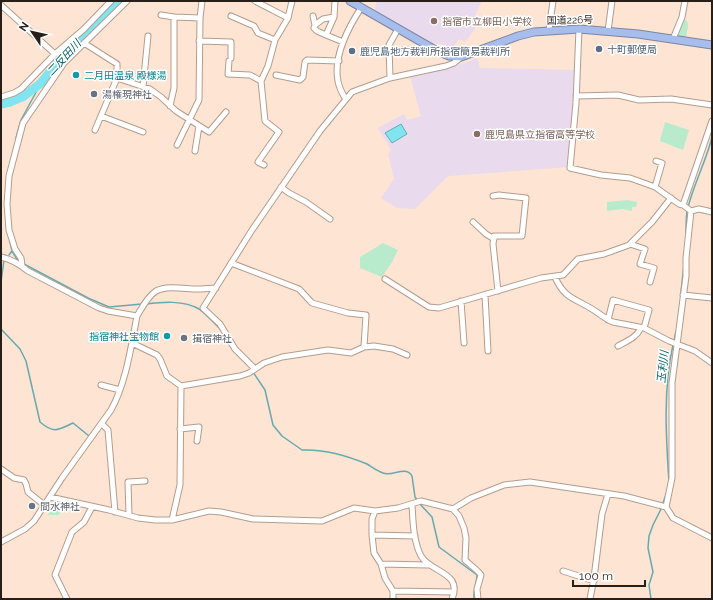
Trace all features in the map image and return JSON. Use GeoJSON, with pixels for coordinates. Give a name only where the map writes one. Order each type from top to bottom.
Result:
{"type":"FeatureCollection","features":[{"type":"Feature","properties":{"kind":"highway"},"geometry":{"type":"LineString","coordinates":[[350,1],[437,51],[449,56],[461,57]]}},
{"type":"Feature","properties":{"kind":"highway","name":"国道226号"},"geometry":{"type":"LineString","coordinates":[[461,57],[518,36],[549,30],[579,29],[608,31],[712,45]]}},
{"type":"Feature","properties":{"kind":"street"},"geometry":{"type":"LineString","coordinates":[[1,97],[21,89],[55,54],[84,29],[111,1]]}},
{"type":"Feature","properties":{"kind":"street"},"geometry":{"type":"LineString","coordinates":[[22,266],[21,258],[15,249],[9,230],[7,198],[9,176],[21,129],[26,118],[61,66],[127,1]]}},
{"type":"Feature","properties":{"kind":"street"},"geometry":{"type":"LineString","coordinates":[[177,145],[199,100],[199,41],[202,1]]}},
{"type":"Feature","properties":{"kind":"street"},"geometry":{"type":"LineString","coordinates":[[255,1],[288,18]]}},
{"type":"Feature","properties":{"kind":"street"},"geometry":{"type":"LineString","coordinates":[[264,165],[258,162],[279,132],[264,121],[261,81],[268,66],[275,40],[288,18],[292,1]]}},
{"type":"Feature","properties":{"kind":"street"},"geometry":{"type":"LineString","coordinates":[[326,35],[334,18],[335,1]]}},
{"type":"Feature","properties":{"kind":"street"},"geometry":{"type":"LineString","coordinates":[[549,30],[553,1]]}},
{"type":"Feature","properties":{"kind":"street"},"geometry":{"type":"LineString","coordinates":[[608,31],[612,1]]}},
{"type":"Feature","properties":{"kind":"street"},"geometry":{"type":"LineString","coordinates":[[673,39],[682,17],[685,1]]}},
{"type":"Feature","properties":{"kind":"street"},"geometry":{"type":"LineString","coordinates":[[1,5],[55,54]]}},
{"type":"Feature","properties":{"kind":"street"},"geometry":{"type":"LineString","coordinates":[[345,98],[338,82],[340,50],[355,17],[361,8]]}},
{"type":"Feature","properties":{"kind":"street"},"geometry":{"type":"LineString","coordinates":[[1,15],[6,10]]}},
{"type":"Feature","properties":{"kind":"street"},"geometry":{"type":"LineString","coordinates":[[161,15],[200,18]]}},
{"type":"Feature","properties":{"kind":"street"},"geometry":{"type":"LineString","coordinates":[[170,106],[174,88],[174,16]]}},
{"type":"Feature","properties":{"kind":"street"},"geometry":{"type":"LineString","coordinates":[[231,16],[254,26],[258,33],[275,40]]}},
{"type":"Feature","properties":{"kind":"street"},"geometry":{"type":"LineString","coordinates":[[313,16],[315,25],[314,28],[317,31],[343,42]]}},
{"type":"Feature","properties":{"kind":"street"},"geometry":{"type":"LineString","coordinates":[[315,25],[324,19],[334,18]]}},
{"type":"Feature","properties":{"kind":"street"},"geometry":{"type":"LineString","coordinates":[[390,78],[389,45],[398,29]]}},
{"type":"Feature","properties":{"kind":"street"},"geometry":{"type":"LineString","coordinates":[[579,29],[576,96],[570,168],[601,175],[625,177],[655,187],[691,211]]}},
{"type":"Feature","properties":{"kind":"street"},"geometry":{"type":"LineString","coordinates":[[143,87],[148,36]]}},
{"type":"Feature","properties":{"kind":"street"},"geometry":{"type":"LineString","coordinates":[[199,41],[231,42],[228,74],[250,75],[261,81]]}},
{"type":"Feature","properties":{"kind":"street"},"geometry":{"type":"LineString","coordinates":[[84,43],[117,64],[117,78],[95,130]]}},
{"type":"Feature","properties":{"kind":"street"},"geometry":{"type":"LineString","coordinates":[[255,369],[230,342],[220,324],[203,308],[252,230],[320,131],[345,98],[352,92],[390,78],[446,66],[454,63],[461,57]]}},
{"type":"Feature","properties":{"kind":"street"},"geometry":{"type":"LineString","coordinates":[[276,75],[300,80],[303,78],[305,62],[307,60],[339,61]]}},
{"type":"Feature","properties":{"kind":"street"},"geometry":{"type":"LineString","coordinates":[[117,78],[156,93],[189,120],[209,132],[226,112]]}},
{"type":"Feature","properties":{"kind":"street"},"geometry":{"type":"LineString","coordinates":[[576,96],[618,95],[639,100],[671,99],[712,105]]}},
{"type":"Feature","properties":{"kind":"street"},"geometry":{"type":"LineString","coordinates":[[101,116],[143,132]]}},
{"type":"Feature","properties":{"kind":"street"},"geometry":{"type":"LineString","coordinates":[[683,205],[712,122]]}},
{"type":"Feature","properties":{"kind":"street"},"geometry":{"type":"LineString","coordinates":[[195,151],[199,126]]}},
{"type":"Feature","properties":{"kind":"street"},"geometry":{"type":"LineString","coordinates":[[655,187],[662,163],[656,161]]}},
{"type":"Feature","properties":{"kind":"street"},"geometry":{"type":"LineString","coordinates":[[281,187],[330,219]]}},
{"type":"Feature","properties":{"kind":"street"},"geometry":{"type":"LineString","coordinates":[[493,196],[499,195],[526,198],[522,236],[494,236],[493,244],[498,291]]}},
{"type":"Feature","properties":{"kind":"street"},"geometry":{"type":"LineString","coordinates":[[385,279],[429,307],[439,308],[541,278],[563,275],[578,259],[604,254],[630,244],[652,222],[671,198]]}},
{"type":"Feature","properties":{"kind":"street"},"geometry":{"type":"LineString","coordinates":[[691,211],[699,209],[712,212]]}},
{"type":"Feature","properties":{"kind":"street"},"geometry":{"type":"LineString","coordinates":[[666,507],[672,478],[672,383],[676,343],[680,329],[691,211]]}},
{"type":"Feature","properties":{"kind":"street"},"geometry":{"type":"LineString","coordinates":[[474,222],[486,234],[494,239]]}},
{"type":"Feature","properties":{"kind":"street"},"geometry":{"type":"LineString","coordinates":[[630,244],[645,249],[640,264],[654,268],[650,282]]}},
{"type":"Feature","properties":{"kind":"street"},"geometry":{"type":"LineString","coordinates":[[1,257],[22,266],[33,274],[99,308],[137,316]]}},
{"type":"Feature","properties":{"kind":"street"},"geometry":{"type":"LineString","coordinates":[[231,263],[299,289],[312,303],[348,313],[366,315],[364,347]]}},
{"type":"Feature","properties":{"kind":"street"},"geometry":{"type":"LineString","coordinates":[[555,277],[565,294],[594,310],[608,320],[642,328],[695,351],[712,363]]}},
{"type":"Feature","properties":{"kind":"street"},"geometry":{"type":"LineString","coordinates":[[1,542],[30,525],[116,402],[132,343],[137,316],[147,301],[156,292],[162,289],[216,288]]}},
{"type":"Feature","properties":{"kind":"street"},"geometry":{"type":"LineString","coordinates":[[485,295],[488,351]]}},
{"type":"Feature","properties":{"kind":"street"},"geometry":{"type":"LineString","coordinates":[[683,295],[712,298]]}},
{"type":"Feature","properties":{"kind":"street"},"geometry":{"type":"LineString","coordinates":[[608,320],[613,300],[649,310],[638,334],[618,346]]}},
{"type":"Feature","properties":{"kind":"street"},"geometry":{"type":"LineString","coordinates":[[461,301],[464,343]]}},
{"type":"Feature","properties":{"kind":"street"},"geometry":{"type":"LineString","coordinates":[[132,343],[157,355],[167,376],[181,386],[240,376],[249,373],[264,363],[282,357],[328,350],[351,352],[364,347],[374,346],[393,350],[407,356]]}},
{"type":"Feature","properties":{"kind":"street"},"geometry":{"type":"LineString","coordinates":[[101,385],[120,390]]}},
{"type":"Feature","properties":{"kind":"street"},"geometry":{"type":"LineString","coordinates":[[172,520],[180,485],[181,386]]}},
{"type":"Feature","properties":{"kind":"street"},"geometry":{"type":"LineString","coordinates":[[102,424],[108,430],[115,512]]}},
{"type":"Feature","properties":{"kind":"street"},"geometry":{"type":"LineString","coordinates":[[180,428],[199,427],[197,441]]}},
{"type":"Feature","properties":{"kind":"street"},"geometry":{"type":"LineString","coordinates":[[1,469],[14,478],[24,480],[28,492],[44,505]]}},
{"type":"Feature","properties":{"kind":"street"},"geometry":{"type":"LineString","coordinates":[[129,515],[128,482],[145,481]]}},
{"type":"Feature","properties":{"kind":"street"},"geometry":{"type":"LineString","coordinates":[[453,509],[471,498],[504,485],[530,482],[624,496],[666,507],[673,518],[712,538]]}},
{"type":"Feature","properties":{"kind":"street"},"geometry":{"type":"LineString","coordinates":[[590,599],[594,581],[602,514],[608,494]]}},
{"type":"Feature","properties":{"kind":"street"},"geometry":{"type":"LineString","coordinates":[[50,497],[138,518],[156,520],[172,520],[209,511],[253,519],[301,521],[322,520],[354,508],[375,512],[398,508],[421,501],[453,509],[459,516],[466,538],[465,560],[481,575],[477,589],[478,599]]}},
{"type":"Feature","properties":{"kind":"street"},"geometry":{"type":"LineString","coordinates":[[412,504],[415,536],[422,556],[428,565]]}},
{"type":"Feature","properties":{"kind":"street"},"geometry":{"type":"LineString","coordinates":[[67,599],[54,575],[72,532],[84,522],[92,507]]}},
{"type":"Feature","properties":{"kind":"street"},"geometry":{"type":"LineString","coordinates":[[375,512],[372,519],[372,535],[375,556],[381,564],[385,578],[393,591],[393,599]]}},
{"type":"Feature","properties":{"kind":"street"},"geometry":{"type":"LineString","coordinates":[[372,535],[415,536]]}},
{"type":"Feature","properties":{"kind":"street"},"geometry":{"type":"LineString","coordinates":[[381,564],[428,565],[440,570],[452,580],[454,592],[452,599]]}},
{"type":"Feature","properties":{"kind":"street"},"geometry":{"type":"LineString","coordinates":[[563,571],[594,581]]}},
{"type":"Feature","properties":{"kind":"street"},"geometry":{"type":"LineString","coordinates":[[393,591],[454,592]]}},
{"type":"Feature","properties":{"kind":"shaded area","name":"指宿市立柳田小学校"},"geometry":{"type":"Polygon","coordinates":[[[377,1],[482,1],[476,13],[475,29],[465,42],[459,39],[454,47],[433,43],[422,39],[374,11],[377,1]]]}},
{"type":"Feature","properties":{"kind":"shaded area","name":"鹿児島県立指宿高等学校"},"geometry":{"type":"Polygon","coordinates":[[[477,57],[480,68],[576,70],[575,103],[568,167],[449,176],[415,209],[397,208],[381,198],[394,179],[388,154],[391,150],[378,128],[404,114],[407,120],[421,116],[410,76],[448,68],[471,61],[477,57]]]}},
{"type":"Feature","properties":{"kind":"green space"},"geometry":{"type":"Polygon","coordinates":[[[682,19],[687,21],[688,25],[686,38],[676,36],[682,19]]]}},
{"type":"Feature","properties":{"kind":"green space"},"geometry":{"type":"Polygon","coordinates":[[[665,122],[689,130],[683,150],[660,141],[665,122]]]}},
{"type":"Feature","properties":{"kind":"green space"},"geometry":{"type":"Polygon","coordinates":[[[628,200],[637,202],[636,207],[632,207],[632,211],[623,209],[607,211],[607,202],[628,200]]]}},
{"type":"Feature","properties":{"kind":"green space"},"geometry":{"type":"Polygon","coordinates":[[[383,243],[398,250],[382,277],[360,268],[360,257],[383,243]]]}},
{"type":"Feature","properties":{"kind":"green space"},"geometry":{"type":"Polygon","coordinates":[[[55,503],[62,504],[59,515],[48,515],[55,503]]]}},
{"type":"Feature","properties":{"kind":"water"},"geometry":{"type":"Polygon","coordinates":[[[401,124],[407,134],[392,143],[385,133],[401,124]]]}},
{"type":"Feature","properties":{"kind":"waterway","name":"二反田川"},"geometry":{"type":"LineString","coordinates":[[1,104],[24,96],[41,83],[60,59],[120,1]]}},
{"type":"Feature","properties":{"kind":"waterway"},"geometry":{"type":"LineString","coordinates":[[16,138],[21,120],[41,83]]}},
{"type":"Feature","properties":{"kind":"waterway","name":"玉利川"},"geometry":{"type":"LineString","coordinates":[[686,236],[687,211],[712,137]]}},
{"type":"Feature","properties":{"kind":"waterway"},"geometry":{"type":"LineString","coordinates":[[9,255],[12,251],[10,242]]}},
{"type":"Feature","properties":{"kind":"waterway"},"geometry":{"type":"LineString","coordinates":[[12,251],[19,261]]}},
{"type":"Feature","properties":{"kind":"waterway"},"geometry":{"type":"LineString","coordinates":[[1,282],[4,260]]}},
{"type":"Feature","properties":{"kind":"waterway"},"geometry":{"type":"LineString","coordinates":[[24,264],[88,298],[109,307],[142,304]]}},
{"type":"Feature","properties":{"kind":"waterway","name":"玉利川"},"geometry":{"type":"LineString","coordinates":[[681,292],[684,265]]}},
{"type":"Feature","properties":{"kind":"waterway"},"geometry":{"type":"LineString","coordinates":[[146,304],[173,302],[193,306],[202,311],[222,331]]}},
{"type":"Feature","properties":{"kind":"waterway"},"geometry":{"type":"LineString","coordinates":[[1,329],[20,349],[26,361],[40,422],[45,426],[56,430],[73,423],[89,436]]}},
{"type":"Feature","properties":{"kind":"waterway","name":"玉利川"},"geometry":{"type":"LineString","coordinates":[[674,341],[676,331]]}},
{"type":"Feature","properties":{"kind":"waterway","name":"玉利川"},"geometry":{"type":"LineString","coordinates":[[669,482],[666,413],[668,378],[673,345]]}},
{"type":"Feature","properties":{"kind":"waterway"},"geometry":{"type":"LineString","coordinates":[[253,372],[265,390],[273,425],[282,436],[302,450],[327,452],[352,458],[383,473],[390,474],[406,471],[412,476],[415,497],[417,500]]}},
{"type":"Feature","properties":{"kind":"waterway","name":"玉利川"},"geometry":{"type":"LineString","coordinates":[[651,599],[649,585],[653,572],[648,548],[649,536],[667,492]]}},
{"type":"Feature","properties":{"kind":"waterway"},"geometry":{"type":"LineString","coordinates":[[419,503],[432,517],[439,547],[477,575],[474,599]]}},
{"type":"Feature","properties":{"kind":"place","name":"指宿市立柳田小学校"},"geometry":{"type":"Point","coordinates":[434,21]}},
{"type":"Feature","properties":{"kind":"place","name":"十町郵便局"},"geometry":{"type":"Point","coordinates":[599,49]}},
{"type":"Feature","properties":{"kind":"place","name":"鹿児島地方裁判所指宿簡易裁判所"},"geometry":{"type":"Point","coordinates":[352,51]}},
{"type":"Feature","properties":{"kind":"place","name":"二月田温泉 殿様湯"},"geometry":{"type":"Point","coordinates":[76,75]}},
{"type":"Feature","properties":{"kind":"place","name":"湯権現神社"},"geometry":{"type":"Point","coordinates":[94,94]}},
{"type":"Feature","properties":{"kind":"place","name":"鹿児島県立指宿高等学校"},"geometry":{"type":"Point","coordinates":[477,134]}},
{"type":"Feature","properties":{"kind":"place","name":"指宿神社宝物館"},"geometry":{"type":"Point","coordinates":[167,336]}},
{"type":"Feature","properties":{"kind":"place","name":"揖宿神社"},"geometry":{"type":"Point","coordinates":[184,338]}},
{"type":"Feature","properties":{"kind":"place","name":"間水神社"},"geometry":{"type":"Point","coordinates":[32,506]}}]}
